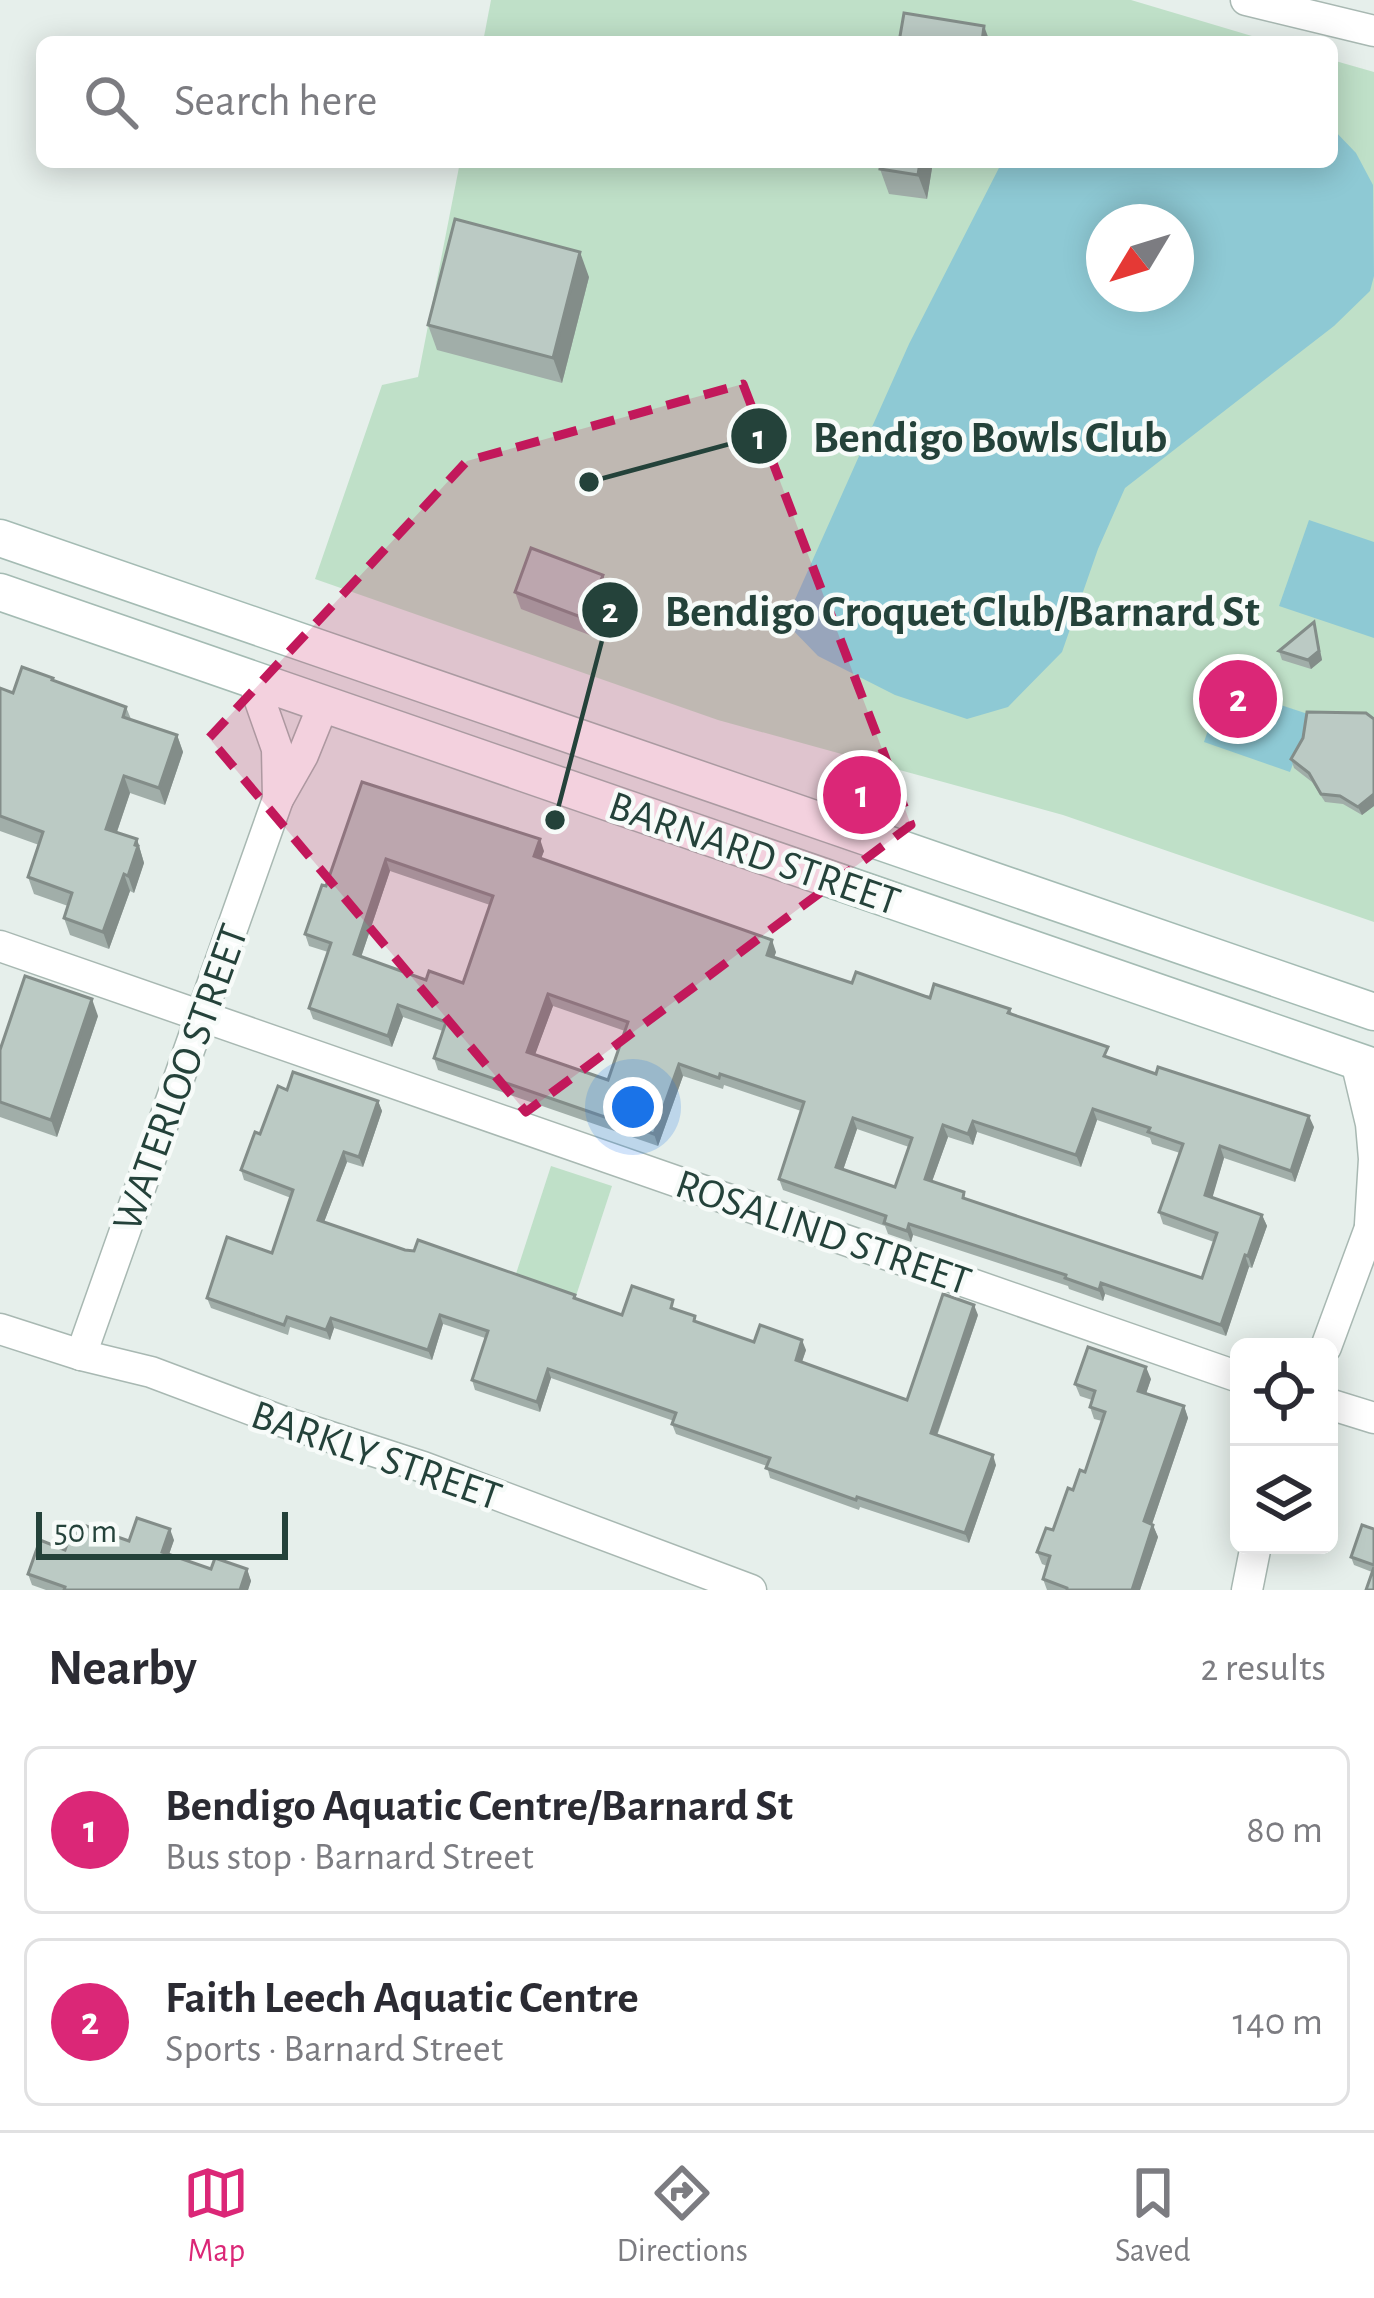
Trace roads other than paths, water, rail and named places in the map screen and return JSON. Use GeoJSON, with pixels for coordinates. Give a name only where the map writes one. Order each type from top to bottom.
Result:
{"type":"FeatureCollection","features":[{"type":"Feature","properties":{"kind":"main road"},"geometry":{"type":"LineString","coordinates":[[7,541],[98,592],[314,671],[328,689],[324,703]]}},
{"type":"Feature","properties":{"kind":"main road","name":"BARNARD STREET"},"geometry":{"type":"LineString","coordinates":[[7,541],[1374,1012]]}},
{"type":"Feature","properties":{"kind":"main road","name":"BARNARD STREET"},"geometry":{"type":"LineString","coordinates":[[0,592],[1078,964],[1368,1056]]}},
{"type":"Feature","properties":{"kind":"main road"},"geometry":{"type":"LineString","coordinates":[[772,805],[782,830],[792,840],[1015,925],[1078,964]]}},
{"type":"Feature","properties":{"kind":"main road"},"geometry":{"type":"LineString","coordinates":[[1151,935],[1194,968],[1368,1056]]}},
{"type":"Feature","properties":{"kind":"street"},"geometry":{"type":"LineString","coordinates":[[1246,0],[1374,32]]}},
{"type":"Feature","properties":{"kind":"street","name":"WATERLOO STREET"},"geometry":{"type":"LineString","coordinates":[[252,678],[277,749],[278,799]]}},
{"type":"Feature","properties":{"kind":"street","name":"WATERLOO STREET"},"geometry":{"type":"LineString","coordinates":[[81,1355],[278,799],[324,703]]}},
{"type":"Feature","properties":{"kind":"street","name":"ROSALIND STREET"},"geometry":{"type":"LineString","coordinates":[[0,946],[1230,1374]]}},
{"type":"Feature","properties":{"kind":"street"},"geometry":{"type":"LineString","coordinates":[[1329,1338],[1372,1221],[1368,1056]]}},
{"type":"Feature","properties":{"kind":"street","name":"BARKLY STREET"},"geometry":{"type":"LineString","coordinates":[[0,1330],[151,1372],[751,1590]]}},
{"type":"Feature","properties":{"kind":"street"},"geometry":{"type":"LineString","coordinates":[[1338,1407],[1374,1418]]}},
{"type":"Feature","properties":{"kind":"street"},"geometry":{"type":"LineString","coordinates":[[1228,1590],[1253,1554]]}},
{"type":"Feature","properties":{"kind":"street"},"geometry":{"type":"LineString","coordinates":[[1247,1590],[1254,1554]]}},
{"type":"Feature","properties":{"kind":"water"},"geometry":{"type":"Polygon","coordinates":[[[1338,134],[1356,153],[1373,185],[1370,291],[1334,326],[1125,488],[1062,652],[1008,707],[967,719],[895,695],[818,656],[785,622],[909,344],[999,168],[1338,168],[1338,134]]]}},
{"type":"Feature","properties":{"kind":"water"},"geometry":{"type":"Polygon","coordinates":[[[1309,520],[1374,542],[1374,638],[1279,606],[1309,520]]]}},
{"type":"Feature","properties":{"kind":"water"},"geometry":{"type":"Polygon","coordinates":[[[1223,686],[1311,715],[1290,772],[1204,742],[1223,686]]]}},
{"type":"Feature","properties":{"kind":"place","name":"Bendigo Bowls Club"},"geometry":{"type":"Point","coordinates":[589,482]}},
{"type":"Feature","properties":{"kind":"place","name":"Faith Leech Aquatic Centre"},"geometry":{"type":"Point","coordinates":[1238,699]}},
{"type":"Feature","properties":{"kind":"place","name":"Bendigo Aquatic Centre/Barnard St"},"geometry":{"type":"Point","coordinates":[862,795]}},
{"type":"Feature","properties":{"kind":"place","name":"Bendigo Croquet Club/Barnard St"},"geometry":{"type":"Point","coordinates":[555,820]}}]}
